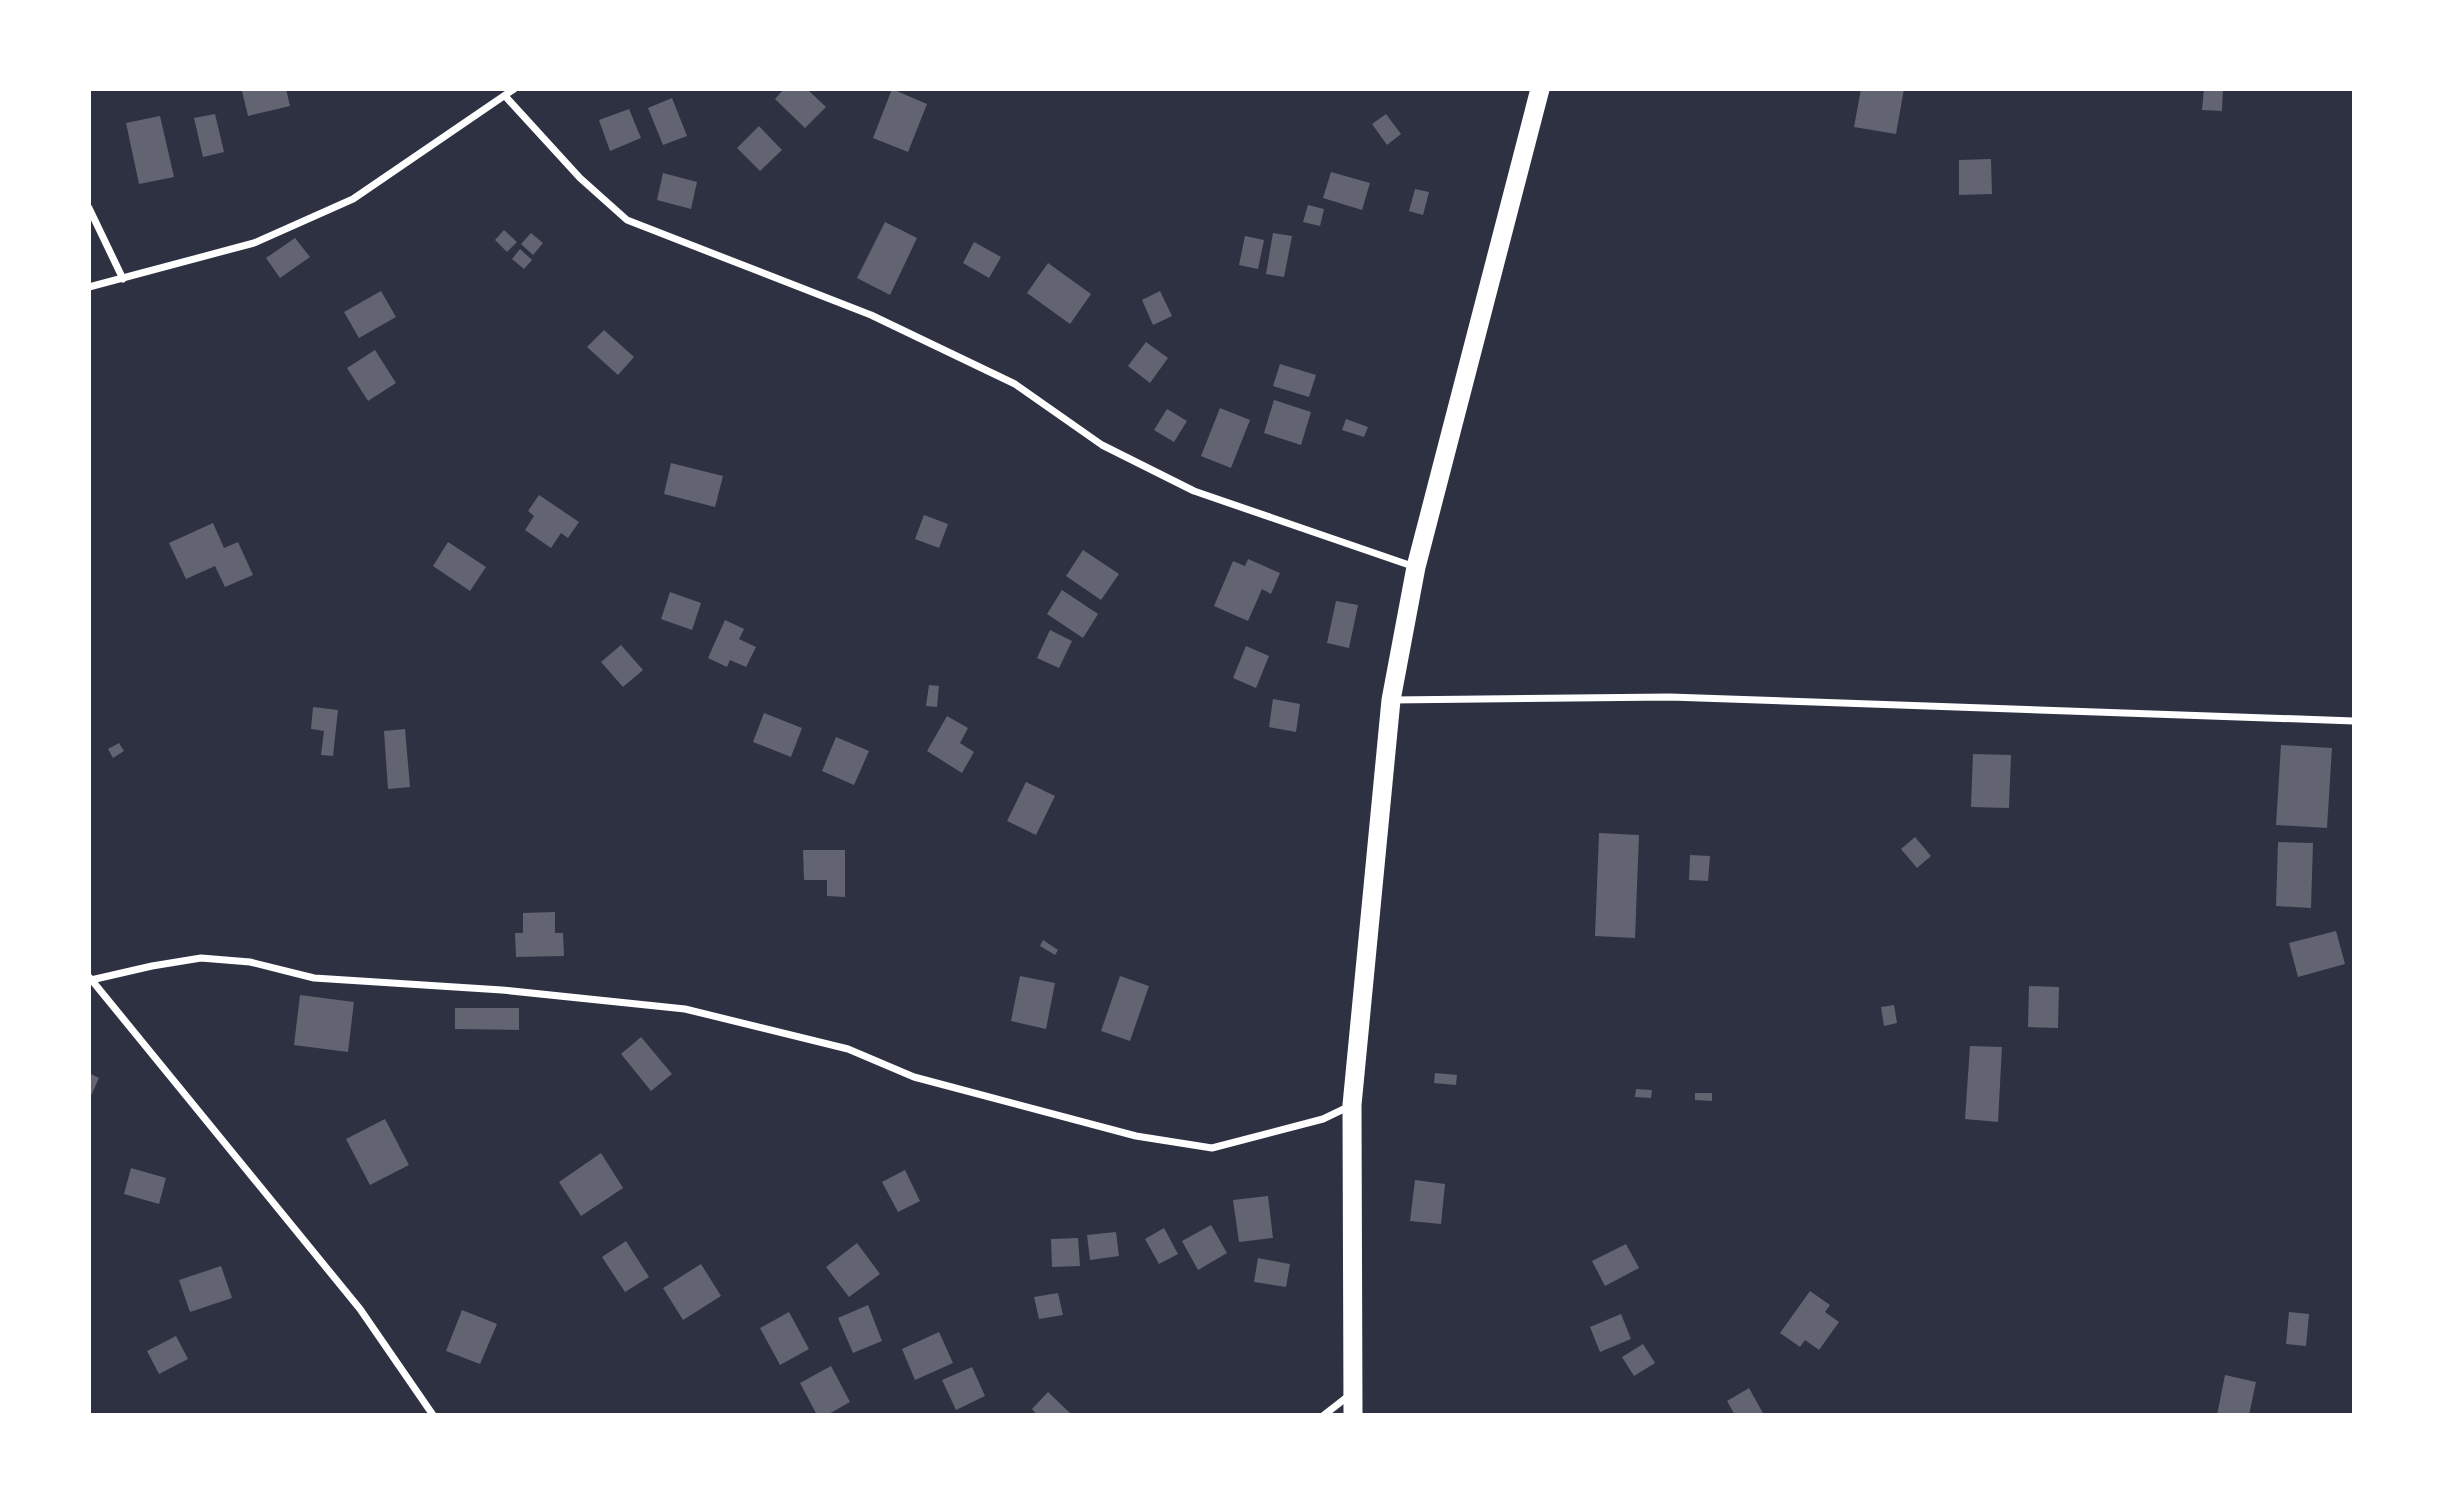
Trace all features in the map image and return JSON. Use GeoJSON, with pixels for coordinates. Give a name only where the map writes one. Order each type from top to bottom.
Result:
{"type":"FeatureCollection","features":[{"type":"Feature","properties":{"kind":"highway"},"geometry":{"type":"LineString","coordinates":[[1353,1415],[1352,1105],[1391,700],[1416,567],[1540,89]]}},
{"type":"Feature","properties":{"kind":"street"},"geometry":{"type":"LineString","coordinates":[[89,287],[254,243],[354,199],[514,89]]}},
{"type":"Feature","properties":{"kind":"street"},"geometry":{"type":"LineString","coordinates":[[505,96],[580,178],[627,220],[870,315],[979,366],[1015,384],[1102,445],[1194,491],[1416,567]]}},
{"type":"Feature","properties":{"kind":"street"},"geometry":{"type":"LineString","coordinates":[[89,208],[123,279]]}},
{"type":"Feature","properties":{"kind":"street"},"geometry":{"type":"LineString","coordinates":[[1391,700],[1670,697],[2354,722]]}},
{"type":"Feature","properties":{"kind":"street"},"geometry":{"type":"LineString","coordinates":[[433,1415],[360,1309],[90,978],[201,958],[250,962],[314,978],[502,990],[685,1009],[848,1049],[914,1077],[1136,1136],[1212,1148],[1323,1119],[1352,1105]]}},
{"type":"Feature","properties":{"kind":"street"},"geometry":{"type":"LineString","coordinates":[[1324,1415],[1354,1391]]}},
{"type":"Feature","properties":{"kind":"building"},"geometry":{"type":"Polygon","coordinates":[[[286,89],[290,106],[248,116],[242,91],[286,89]]]}},
{"type":"Feature","properties":{"kind":"building"},"geometry":{"type":"Polygon","coordinates":[[[784,89],[807,89],[826,107],[805,128],[775,99],[784,89]]]}},
{"type":"Feature","properties":{"kind":"building"},"geometry":{"type":"Polygon","coordinates":[[[892,89],[927,104],[908,152],[873,138],[892,89]]]}},
{"type":"Feature","properties":{"kind":"building"},"geometry":{"type":"Polygon","coordinates":[[[1861,89],[1904,89],[1896,134],[1854,127],[1861,89]]]}},
{"type":"Feature","properties":{"kind":"building"},"geometry":{"type":"Polygon","coordinates":[[[2204,89],[2223,89],[2222,111],[2202,110],[2204,89]]]}},
{"type":"Feature","properties":{"kind":"building"},"geometry":{"type":"Polygon","coordinates":[[[672,98],[687,136],[663,145],[648,108],[672,98]]]}},
{"type":"Feature","properties":{"kind":"building"},"geometry":{"type":"Polygon","coordinates":[[[629,109],[641,138],[610,151],[599,120],[629,109]]]}},
{"type":"Feature","properties":{"kind":"building"},"geometry":{"type":"Polygon","coordinates":[[[215,114],[224,152],[203,157],[194,118],[215,114]]]}},
{"type":"Feature","properties":{"kind":"building"},"geometry":{"type":"Polygon","coordinates":[[[1386,114],[1401,134],[1387,145],[1372,124],[1386,114]]]}},
{"type":"Feature","properties":{"kind":"building"},"geometry":{"type":"Polygon","coordinates":[[[160,116],[174,177],[139,184],[126,123],[160,116]]]}},
{"type":"Feature","properties":{"kind":"building"},"geometry":{"type":"Polygon","coordinates":[[[759,126],[782,150],[760,171],[737,148],[759,126]]]}},
{"type":"Feature","properties":{"kind":"building"},"geometry":{"type":"Polygon","coordinates":[[[1991,159],[1992,194],[1959,195],[1959,160],[1991,159]]]}},
{"type":"Feature","properties":{"kind":"building"},"geometry":{"type":"Polygon","coordinates":[[[1331,172],[1370,183],[1362,210],[1323,198],[1331,172]]]}},
{"type":"Feature","properties":{"kind":"building"},"geometry":{"type":"Polygon","coordinates":[[[663,173],[697,182],[691,209],[657,200],[663,173]]]}},
{"type":"Feature","properties":{"kind":"building"},"geometry":{"type":"Polygon","coordinates":[[[1415,189],[1429,192],[1423,215],[1409,211],[1415,189]]]}},
{"type":"Feature","properties":{"kind":"building"},"geometry":{"type":"Polygon","coordinates":[[[1308,205],[1324,209],[1320,226],[1303,222],[1308,205]]]}},
{"type":"Feature","properties":{"kind":"building"},"geometry":{"type":"Polygon","coordinates":[[[885,222],[917,238],[890,295],[857,278],[885,222]]]}},
{"type":"Feature","properties":{"kind":"building"},"geometry":{"type":"Polygon","coordinates":[[[504,230],[517,242],[507,252],[495,240],[504,230]]]}},
{"type":"Feature","properties":{"kind":"building"},"geometry":{"type":"Polygon","coordinates":[[[531,233],[543,243],[533,255],[521,244],[531,233]]]}},
{"type":"Feature","properties":{"kind":"building"},"geometry":{"type":"Polygon","coordinates":[[[1273,233],[1292,236],[1284,277],[1266,274],[1273,233]]]}},
{"type":"Feature","properties":{"kind":"building"},"geometry":{"type":"Polygon","coordinates":[[[1245,236],[1264,240],[1258,269],[1239,265],[1245,236]]]}},
{"type":"Feature","properties":{"kind":"building"},"geometry":{"type":"Polygon","coordinates":[[[295,238],[310,257],[280,278],[266,258],[295,238]]]}},
{"type":"Feature","properties":{"kind":"building"},"geometry":{"type":"Polygon","coordinates":[[[974,242],[1001,257],[989,278],[963,263],[974,242]]]}},
{"type":"Feature","properties":{"kind":"building"},"geometry":{"type":"Polygon","coordinates":[[[520,249],[532,260],[524,269],[512,259],[520,249]]]}},
{"type":"Feature","properties":{"kind":"building"},"geometry":{"type":"Polygon","coordinates":[[[1048,263],[1091,294],[1070,324],[1027,293],[1048,263]]]}},
{"type":"Feature","properties":{"kind":"building"},"geometry":{"type":"Polygon","coordinates":[[[381,291],[396,317],[359,338],[344,312],[381,291]]]}},
{"type":"Feature","properties":{"kind":"building"},"geometry":{"type":"Polygon","coordinates":[[[1160,291],[1172,316],[1153,325],[1142,300],[1160,291]]]}},
{"type":"Feature","properties":{"kind":"building"},"geometry":{"type":"Polygon","coordinates":[[[604,330],[634,357],[618,375],[587,347],[604,330]]]}},
{"type":"Feature","properties":{"kind":"building"},"geometry":{"type":"Polygon","coordinates":[[[1146,342],[1168,358],[1150,383],[1128,366],[1146,342]]]}},
{"type":"Feature","properties":{"kind":"building"},"geometry":{"type":"Polygon","coordinates":[[[375,350],[396,383],[368,401],[347,368],[375,350]]]}},
{"type":"Feature","properties":{"kind":"building"},"geometry":{"type":"Polygon","coordinates":[[[1280,364],[1316,375],[1309,397],[1273,386],[1280,364]]]}},
{"type":"Feature","properties":{"kind":"building"},"geometry":{"type":"Polygon","coordinates":[[[1274,400],[1311,412],[1301,445],[1264,433],[1274,400]]]}},
{"type":"Feature","properties":{"kind":"building"},"geometry":{"type":"Polygon","coordinates":[[[1220,408],[1250,420],[1231,468],[1201,456],[1220,408]]]}},
{"type":"Feature","properties":{"kind":"building"},"geometry":{"type":"Polygon","coordinates":[[[1167,409],[1187,421],[1174,442],[1154,430],[1167,409]]]}},
{"type":"Feature","properties":{"kind":"building"},"geometry":{"type":"Polygon","coordinates":[[[1346,419],[1368,427],[1364,437],[1342,430],[1346,419]]]}},
{"type":"Feature","properties":{"kind":"building"},"geometry":{"type":"Polygon","coordinates":[[[671,463],[723,476],[715,507],[664,494],[671,463]]]}},
{"type":"Feature","properties":{"kind":"building"},"geometry":{"type":"Polygon","coordinates":[[[539,495],[579,522],[568,538],[561,533],[551,548],[525,530],[534,516],[528,511],[539,495]]]}},
{"type":"Feature","properties":{"kind":"building"},"geometry":{"type":"Polygon","coordinates":[[[924,515],[948,524],[939,548],[915,539],[924,515]]]}},
{"type":"Feature","properties":{"kind":"building"},"geometry":{"type":"Polygon","coordinates":[[[213,523],[224,548],[238,542],[253,575],[225,587],[215,566],[186,579],[169,543],[213,523]]]}},
{"type":"Feature","properties":{"kind":"building"},"geometry":{"type":"Polygon","coordinates":[[[448,542],[486,567],[470,591],[433,566],[448,542]]]}},
{"type":"Feature","properties":{"kind":"building"},"geometry":{"type":"Polygon","coordinates":[[[1083,550],[1119,574],[1101,600],[1066,576],[1083,550]]]}},
{"type":"Feature","properties":{"kind":"building"},"geometry":{"type":"Polygon","coordinates":[[[1248,559],[1280,573],[1271,594],[1262,589],[1248,621],[1214,606],[1233,561],[1245,566],[1248,559]]]}},
{"type":"Feature","properties":{"kind":"building"},"geometry":{"type":"Polygon","coordinates":[[[1062,590],[1098,614],[1083,638],[1047,614],[1062,590]]]}},
{"type":"Feature","properties":{"kind":"building"},"geometry":{"type":"Polygon","coordinates":[[[670,592],[701,603],[692,630],[661,619],[670,592]]]}},
{"type":"Feature","properties":{"kind":"building"},"geometry":{"type":"Polygon","coordinates":[[[1336,601],[1358,605],[1349,648],[1327,643],[1336,601]]]}},
{"type":"Feature","properties":{"kind":"building"},"geometry":{"type":"Polygon","coordinates":[[[725,620],[744,629],[739,639],[756,647],[746,667],[730,660],[727,667],[708,658],[725,620]]]}},
{"type":"Feature","properties":{"kind":"building"},"geometry":{"type":"Polygon","coordinates":[[[1050,630],[1072,641],[1059,668],[1037,658],[1050,630]]]}},
{"type":"Feature","properties":{"kind":"building"},"geometry":{"type":"Polygon","coordinates":[[[621,645],[643,670],[623,687],[601,662],[621,645]]]}},
{"type":"Feature","properties":{"kind":"building"},"geometry":{"type":"Polygon","coordinates":[[[1246,646],[1269,656],[1256,688],[1233,678],[1246,646]]]}},
{"type":"Feature","properties":{"kind":"building"},"geometry":{"type":"Polygon","coordinates":[[[929,685],[939,686],[937,707],[926,706],[929,685]]]}},
{"type":"Feature","properties":{"kind":"building"},"geometry":{"type":"Polygon","coordinates":[[[1273,699],[1300,704],[1296,732],[1269,727],[1273,699]]]}},
{"type":"Feature","properties":{"kind":"building"},"geometry":{"type":"Polygon","coordinates":[[[313,707],[338,710],[333,756],[321,755],[324,731],[311,729],[313,707]]]}},
{"type":"Feature","properties":{"kind":"building"},"geometry":{"type":"Polygon","coordinates":[[[764,713],[802,728],[791,757],[753,742],[764,713]]]}},
{"type":"Feature","properties":{"kind":"building"},"geometry":{"type":"Polygon","coordinates":[[[947,716],[968,728],[960,743],[974,752],[962,773],[927,751],[947,716]]]}},
{"type":"Feature","properties":{"kind":"building"},"geometry":{"type":"Polygon","coordinates":[[[405,729],[410,787],[388,789],[384,731],[405,729]]]}},
{"type":"Feature","properties":{"kind":"building"},"geometry":{"type":"Polygon","coordinates":[[[836,737],[869,751],[854,785],[822,771],[836,737]]]}},
{"type":"Feature","properties":{"kind":"building"},"geometry":{"type":"Polygon","coordinates":[[[119,743],[124,751],[113,758],[108,749],[119,743]]]}},
{"type":"Feature","properties":{"kind":"building"},"geometry":{"type":"Polygon","coordinates":[[[2281,745],[2332,748],[2327,828],[2276,825],[2281,745]]]}},
{"type":"Feature","properties":{"kind":"building"},"geometry":{"type":"Polygon","coordinates":[[[1973,754],[2011,755],[2009,808],[1971,807],[1973,754]]]}},
{"type":"Feature","properties":{"kind":"building"},"geometry":{"type":"Polygon","coordinates":[[[1026,782],[1055,796],[1036,835],[1007,821],[1026,782]]]}},
{"type":"Feature","properties":{"kind":"building"},"geometry":{"type":"Polygon","coordinates":[[[1599,833],[1639,835],[1635,938],[1595,936],[1599,833]]]}},
{"type":"Feature","properties":{"kind":"building"},"geometry":{"type":"Polygon","coordinates":[[[1915,837],[1931,856],[1917,868],[1901,849],[1915,837]]]}},
{"type":"Feature","properties":{"kind":"building"},"geometry":{"type":"Polygon","coordinates":[[[2278,842],[2313,843],[2311,908],[2276,906],[2278,842]]]}},
{"type":"Feature","properties":{"kind":"building"},"geometry":{"type":"Polygon","coordinates":[[[803,850],[845,850],[845,897],[827,896],[827,880],[804,880],[803,850]]]}},
{"type":"Feature","properties":{"kind":"building"},"geometry":{"type":"Polygon","coordinates":[[[1690,855],[1710,856],[1708,881],[1689,880],[1690,855]]]}},
{"type":"Feature","properties":{"kind":"building"},"geometry":{"type":"Polygon","coordinates":[[[555,912],[555,933],[563,933],[564,956],[516,957],[515,933],[523,933],[523,913],[555,912]]]}},
{"type":"Feature","properties":{"kind":"building"},"geometry":{"type":"Polygon","coordinates":[[[2336,931],[2345,964],[2298,977],[2289,943],[2336,931]]]}},
{"type":"Feature","properties":{"kind":"building"},"geometry":{"type":"Polygon","coordinates":[[[1043,940],[1058,950],[1055,955],[1040,946],[1043,940]]]}},
{"type":"Feature","properties":{"kind":"building"},"geometry":{"type":"Polygon","coordinates":[[[1020,976],[1055,983],[1046,1029],[1011,1021],[1020,976]]]}},
{"type":"Feature","properties":{"kind":"building"},"geometry":{"type":"Polygon","coordinates":[[[1120,976],[1149,986],[1130,1041],[1101,1031],[1120,976]]]}},
{"type":"Feature","properties":{"kind":"building"},"geometry":{"type":"Polygon","coordinates":[[[2029,986],[2059,987],[2058,1028],[2028,1027],[2029,986]]]}},
{"type":"Feature","properties":{"kind":"building"},"geometry":{"type":"Polygon","coordinates":[[[300,995],[354,1002],[348,1052],[294,1045],[300,995]]]}},
{"type":"Feature","properties":{"kind":"building"},"geometry":{"type":"Polygon","coordinates":[[[1894,1005],[1897,1023],[1884,1026],[1881,1007],[1894,1005]]]}},
{"type":"Feature","properties":{"kind":"building"},"geometry":{"type":"Polygon","coordinates":[[[455,1008],[519,1008],[519,1030],[455,1029],[455,1008]]]}},
{"type":"Feature","properties":{"kind":"building"},"geometry":{"type":"Polygon","coordinates":[[[641,1037],[672,1074],[651,1091],[621,1054],[641,1037]]]}},
{"type":"Feature","properties":{"kind":"building"},"geometry":{"type":"Polygon","coordinates":[[[1970,1046],[2002,1047],[1998,1122],[1965,1119],[1970,1046]]]}},
{"type":"Feature","properties":{"kind":"building"},"geometry":{"type":"Polygon","coordinates":[[[89,1073],[99,1078],[89,1100],[89,1073]]]}},
{"type":"Feature","properties":{"kind":"building"},"geometry":{"type":"Polygon","coordinates":[[[1435,1073],[1457,1075],[1456,1085],[1434,1083],[1435,1073]]]}},
{"type":"Feature","properties":{"kind":"building"},"geometry":{"type":"Polygon","coordinates":[[[1636,1089],[1652,1090],[1651,1098],[1635,1097],[1636,1089]]]}},
{"type":"Feature","properties":{"kind":"building"},"geometry":{"type":"Polygon","coordinates":[[[1695,1093],[1712,1093],[1712,1101],[1695,1100],[1695,1093]]]}},
{"type":"Feature","properties":{"kind":"building"},"geometry":{"type":"Polygon","coordinates":[[[385,1119],[409,1165],[370,1185],[346,1139],[385,1119]]]}},
{"type":"Feature","properties":{"kind":"building"},"geometry":{"type":"Polygon","coordinates":[[[601,1153],[623,1188],[581,1216],[559,1182],[601,1153]]]}},
{"type":"Feature","properties":{"kind":"building"},"geometry":{"type":"Polygon","coordinates":[[[131,1168],[166,1178],[159,1204],[124,1194],[131,1168]]]}},
{"type":"Feature","properties":{"kind":"building"},"geometry":{"type":"Polygon","coordinates":[[[905,1170],[920,1201],[898,1212],[882,1182],[905,1170]]]}},
{"type":"Feature","properties":{"kind":"building"},"geometry":{"type":"Polygon","coordinates":[[[1415,1180],[1445,1184],[1441,1224],[1410,1221],[1415,1180]]]}},
{"type":"Feature","properties":{"kind":"building"},"geometry":{"type":"Polygon","coordinates":[[[1268,1196],[1273,1238],[1239,1242],[1233,1200],[1268,1196]]]}},
{"type":"Feature","properties":{"kind":"building"},"geometry":{"type":"Polygon","coordinates":[[[1211,1225],[1227,1253],[1198,1270],[1182,1241],[1211,1225]]]}},
{"type":"Feature","properties":{"kind":"building"},"geometry":{"type":"Polygon","coordinates":[[[1164,1228],[1178,1254],[1159,1264],[1145,1239],[1164,1228]]]}},
{"type":"Feature","properties":{"kind":"building"},"geometry":{"type":"Polygon","coordinates":[[[1116,1232],[1119,1256],[1090,1260],[1087,1235],[1116,1232]]]}},
{"type":"Feature","properties":{"kind":"building"},"geometry":{"type":"Polygon","coordinates":[[[1078,1238],[1080,1266],[1052,1267],[1051,1239],[1078,1238]]]}},
{"type":"Feature","properties":{"kind":"building"},"geometry":{"type":"Polygon","coordinates":[[[626,1241],[649,1277],[625,1292],[602,1257],[626,1241]]]}},
{"type":"Feature","properties":{"kind":"building"},"geometry":{"type":"Polygon","coordinates":[[[857,1243],[880,1274],[849,1297],[826,1267],[857,1243]]]}},
{"type":"Feature","properties":{"kind":"building"},"geometry":{"type":"Polygon","coordinates":[[[1626,1244],[1639,1268],[1605,1286],[1592,1261],[1626,1244]]]}},
{"type":"Feature","properties":{"kind":"building"},"geometry":{"type":"Polygon","coordinates":[[[1258,1258],[1290,1264],[1286,1287],[1254,1282],[1258,1258]]]}},
{"type":"Feature","properties":{"kind":"building"},"geometry":{"type":"Polygon","coordinates":[[[701,1264],[721,1296],[683,1320],[663,1288],[701,1264]]]}},
{"type":"Feature","properties":{"kind":"building"},"geometry":{"type":"Polygon","coordinates":[[[221,1266],[232,1298],[190,1312],[179,1280],[221,1266]]]}},
{"type":"Feature","properties":{"kind":"building"},"geometry":{"type":"Polygon","coordinates":[[[1810,1291],[1830,1305],[1825,1312],[1839,1322],[1819,1350],[1805,1340],[1800,1347],[1780,1333],[1810,1291]]]}},
{"type":"Feature","properties":{"kind":"building"},"geometry":{"type":"Polygon","coordinates":[[[1058,1293],[1063,1315],[1039,1319],[1034,1297],[1058,1293]]]}},
{"type":"Feature","properties":{"kind":"building"},"geometry":{"type":"Polygon","coordinates":[[[868,1305],[882,1341],[853,1353],[838,1318],[868,1305]]]}},
{"type":"Feature","properties":{"kind":"building"},"geometry":{"type":"Polygon","coordinates":[[[462,1310],[497,1324],[480,1364],[446,1351],[462,1310]]]}},
{"type":"Feature","properties":{"kind":"building"},"geometry":{"type":"Polygon","coordinates":[[[789,1312],[809,1349],[780,1365],[760,1328],[789,1312]]]}},
{"type":"Feature","properties":{"kind":"building"},"geometry":{"type":"Polygon","coordinates":[[[2289,1312],[2309,1314],[2306,1346],[2286,1344],[2289,1312]]]}},
{"type":"Feature","properties":{"kind":"building"},"geometry":{"type":"Polygon","coordinates":[[[1621,1314],[1631,1339],[1600,1352],[1590,1327],[1621,1314]]]}},
{"type":"Feature","properties":{"kind":"building"},"geometry":{"type":"Polygon","coordinates":[[[939,1332],[953,1363],[915,1380],[902,1349],[939,1332]]]}},
{"type":"Feature","properties":{"kind":"building"},"geometry":{"type":"Polygon","coordinates":[[[176,1336],[188,1359],[159,1374],[147,1351],[176,1336]]]}},
{"type":"Feature","properties":{"kind":"building"},"geometry":{"type":"Polygon","coordinates":[[[1643,1344],[1655,1363],[1634,1376],[1622,1357],[1643,1344]]]}},
{"type":"Feature","properties":{"kind":"building"},"geometry":{"type":"Polygon","coordinates":[[[831,1366],[850,1402],[827,1415],[817,1415],[800,1383],[831,1366]]]}},
{"type":"Feature","properties":{"kind":"building"},"geometry":{"type":"Polygon","coordinates":[[[972,1367],[985,1396],[956,1410],[942,1380],[972,1367]]]}},
{"type":"Feature","properties":{"kind":"building"},"geometry":{"type":"Polygon","coordinates":[[[2225,1375],[2256,1382],[2249,1415],[2217,1415],[2225,1375]]]}},
{"type":"Feature","properties":{"kind":"building"},"geometry":{"type":"Polygon","coordinates":[[[1749,1388],[1764,1415],[1735,1415],[1727,1401],[1749,1388]]]}},
{"type":"Feature","properties":{"kind":"building"},"geometry":{"type":"Polygon","coordinates":[[[1048,1392],[1072,1415],[1037,1415],[1032,1409],[1048,1392]]]}}]}
